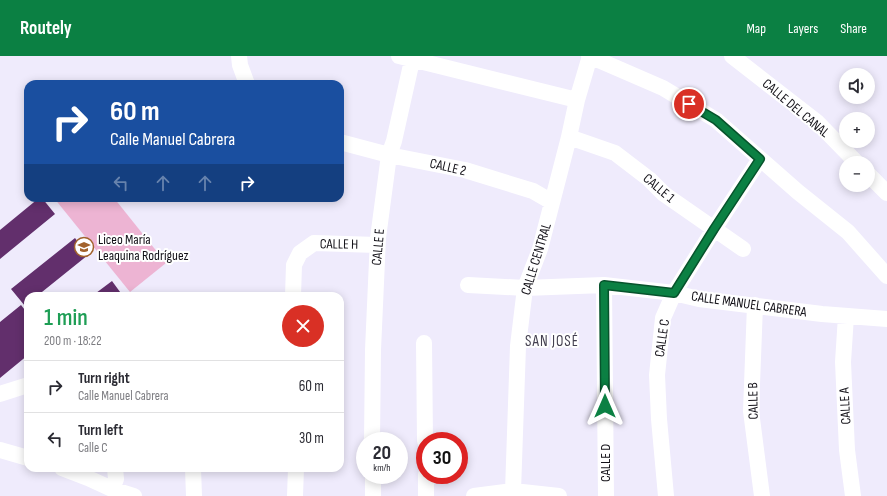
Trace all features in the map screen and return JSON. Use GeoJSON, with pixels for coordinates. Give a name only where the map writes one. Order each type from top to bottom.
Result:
{"type":"FeatureCollection","features":[{"type":"Feature","properties":{"kind":"street"},"geometry":{"type":"LineString","coordinates":[[239,56],[240,65],[246,80]]}},
{"type":"Feature","properties":{"kind":"street"},"geometry":{"type":"LineString","coordinates":[[590,56],[663,88],[716,120],[798,192],[848,232],[887,276]]}},
{"type":"Feature","properties":{"kind":"street","name":"CALLE CENTRAL"},"geometry":{"type":"LineString","coordinates":[[520,493],[518,346],[525,288],[540,249],[577,100],[590,56]]}},
{"type":"Feature","properties":{"kind":"street","name":"CALLE DEL CANAL"},"geometry":{"type":"LineString","coordinates":[[732,56],[817,122],[850,156]]}},
{"type":"Feature","properties":{"kind":"street"},"geometry":{"type":"LineString","coordinates":[[408,57],[577,100]]}},
{"type":"Feature","properties":{"kind":"street","name":"CALLE E"},"geometry":{"type":"LineString","coordinates":[[372,432],[373,350],[377,245],[389,154],[394,141],[408,57]]}},
{"type":"Feature","properties":{"kind":"street","name":"CALLE 1"},"geometry":{"type":"LineString","coordinates":[[569,137],[615,153],[649,179],[664,194],[743,249]]}},
{"type":"Feature","properties":{"kind":"street","name":"CALLE 2"},"geometry":{"type":"LineString","coordinates":[[344,143],[478,174],[533,191],[552,202]]}},
{"type":"Feature","properties":{"kind":"street","name":"CALLE C"},"geometry":{"type":"LineString","coordinates":[[666,496],[659,419],[657,375],[663,318],[674,293],[760,159]]}},
{"type":"Feature","properties":{"kind":"street"},"geometry":{"type":"LineString","coordinates":[[875,181],[887,193]]}},
{"type":"Feature","properties":{"kind":"street","name":"CALLE H"},"geometry":{"type":"LineString","coordinates":[[293,292],[294,265],[300,253],[314,243],[377,245]]}},
{"type":"Feature","properties":{"kind":"street","name":"CALLE MANUEL CABRERA"},"geometry":{"type":"LineString","coordinates":[[468,285],[525,288],[604,285],[674,293],[699,299],[822,314],[887,318]]}},
{"type":"Feature","properties":{"kind":"street","name":"CALLE D"},"geometry":{"type":"LineString","coordinates":[[604,285],[606,496]]}},
{"type":"Feature","properties":{"kind":"street","name":"CALLE B"},"geometry":{"type":"LineString","coordinates":[[755,305],[751,411],[762,496]]}},
{"type":"Feature","properties":{"kind":"street","name":"CALLE A"},"geometry":{"type":"LineString","coordinates":[[846,316],[843,362],[847,450],[853,496]]}},
{"type":"Feature","properties":{"kind":"street"},"geometry":{"type":"LineString","coordinates":[[424,343],[425,432]]}},
{"type":"Feature","properties":{"kind":"street"},"geometry":{"type":"LineString","coordinates":[[0,394],[24,387]]}},
{"type":"Feature","properties":{"kind":"street"},"geometry":{"type":"LineString","coordinates":[[0,450],[24,457]]}},
{"type":"Feature","properties":{"kind":"street"},"geometry":{"type":"LineString","coordinates":[[72,472],[112,489],[134,496]]}},
{"type":"Feature","properties":{"kind":"street"},"geometry":{"type":"LineString","coordinates":[[112,489],[116,479],[115,472]]}},
{"type":"Feature","properties":{"kind":"street"},"geometry":{"type":"LineString","coordinates":[[193,472],[194,496]]}},
{"type":"Feature","properties":{"kind":"street"},"geometry":{"type":"LineString","coordinates":[[295,496],[296,472]]}},
{"type":"Feature","properties":{"kind":"street"},"geometry":{"type":"LineString","coordinates":[[373,484],[373,496]]}},
{"type":"Feature","properties":{"kind":"street"},"geometry":{"type":"LineString","coordinates":[[426,484],[426,496]]}},
{"type":"Feature","properties":{"kind":"street"},"geometry":{"type":"LineString","coordinates":[[474,496],[520,493],[559,496]]}},
{"type":"Feature","properties":{"kind":"shaded area"},"geometry":{"type":"Polygon","coordinates":[[[57,202],[117,202],[166,263],[130,292],[57,202]]]}},
{"type":"Feature","properties":{"kind":"building"},"geometry":{"type":"Polygon","coordinates":[[[34,202],[45,202],[55,214],[0,259],[0,230],[34,202]]]}},
{"type":"Feature","properties":{"kind":"building"},"geometry":{"type":"Polygon","coordinates":[[[75,238],[88,255],[42,292],[24,292],[24,305],[11,289],[75,238]]]}},
{"type":"Feature","properties":{"kind":"building"},"geometry":{"type":"Polygon","coordinates":[[[112,281],[120,292],[97,292],[112,281]]]}},
{"type":"Feature","properties":{"kind":"building"},"geometry":{"type":"Polygon","coordinates":[[[21,305],[24,309],[24,358],[0,378],[0,322],[21,305]]]}},
{"type":"Feature","properties":{"kind":"place","name":"Liceo María Leaquina Rodríguez"},"geometry":{"type":"Point","coordinates":[84,247]}},
{"type":"Feature","properties":{"kind":"district","name":"SAN JOSÉ"},"geometry":{"type":"Point","coordinates":[552,341]}},
{"type":"Feature","properties":{"kind":"route"},"geometry":{"type":"LineString","coordinates":[[605,406],[604,285],[674,293],[760,159],[716,120],[689,104]]}}]}
